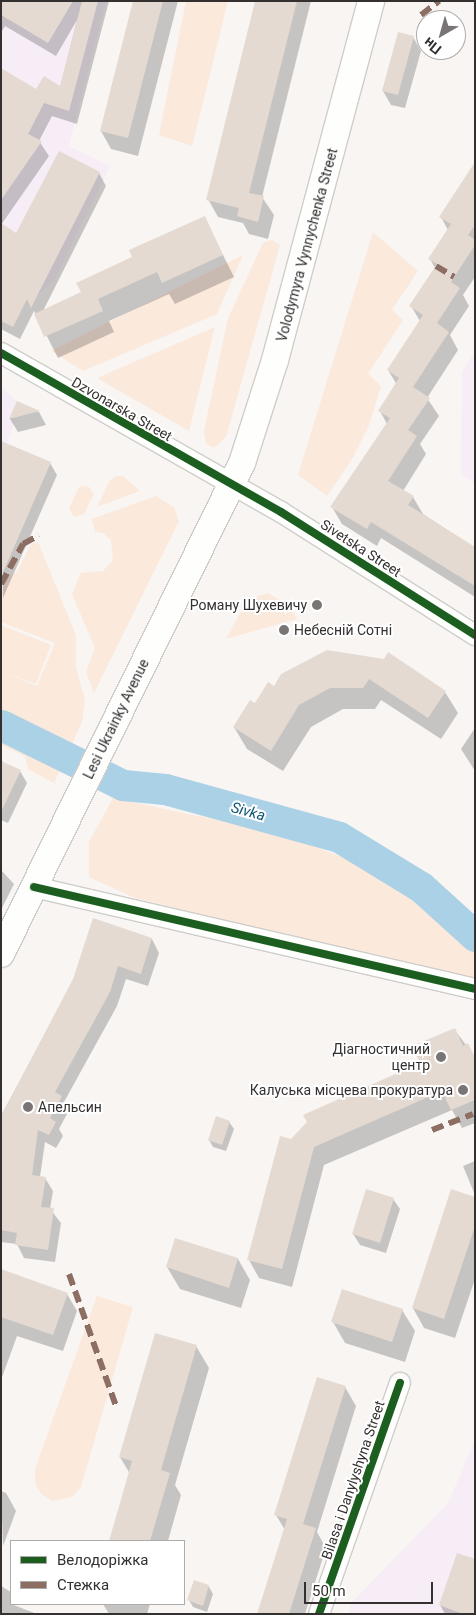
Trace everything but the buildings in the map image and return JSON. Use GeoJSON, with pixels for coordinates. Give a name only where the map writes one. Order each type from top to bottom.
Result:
{"type":"FeatureCollection","features":[{"type":"Feature","properties":{"kind":"main road","name":"Volodymyra Vynnychenka Street"},"geometry":{"type":"LineString","coordinates":[[232,484],[242,463],[275,360],[371,1]]}},
{"type":"Feature","properties":{"kind":"main road","name":"Lesi Ukrainky Avenue"},"geometry":{"type":"LineString","coordinates":[[1,954],[232,484]]}},
{"type":"Feature","properties":{"kind":"street","name":"Dzvonarska Street"},"geometry":{"type":"LineString","coordinates":[[1,352],[232,484]]}},
{"type":"Feature","properties":{"kind":"street","name":"Sivetska Street"},"geometry":{"type":"LineString","coordinates":[[232,484],[281,512],[475,635]]}},
{"type":"Feature","properties":{"kind":"street"},"geometry":{"type":"LineString","coordinates":[[34,887],[475,989]]}},
{"type":"Feature","properties":{"kind":"street","name":"Bilasa i Danylyshyna Street"},"geometry":{"type":"LineString","coordinates":[[319,1614],[400,1383]]}},
{"type":"Feature","properties":{"kind":"shaded area"},"geometry":{"type":"Polygon","coordinates":[[[1,1],[106,1],[69,146],[110,166],[55,279],[33,300],[1,285],[1,1]]]}},
{"type":"Feature","properties":{"kind":"shaded area"},"geometry":{"type":"Polygon","coordinates":[[[186,1],[228,1],[192,146],[159,135],[186,1]]]}},
{"type":"Feature","properties":{"kind":"shaded area"},"geometry":{"type":"Polygon","coordinates":[[[373,232],[418,271],[392,310],[403,320],[368,374],[381,386],[369,425],[351,461],[327,496],[298,475],[373,232]]]}},
{"type":"Feature","properties":{"kind":"shaded area"},"geometry":{"type":"Polygon","coordinates":[[[272,240],[280,245],[226,437],[214,448],[206,444],[204,431],[228,318],[263,243],[272,240]]]}},
{"type":"Feature","properties":{"kind":"shaded area"},"geometry":{"type":"Polygon","coordinates":[[[243,255],[217,314],[83,371],[51,351],[243,255]]]}},
{"type":"Feature","properties":{"kind":"shaded area"},"geometry":{"type":"Polygon","coordinates":[[[215,327],[189,431],[97,378],[215,327]]]}},
{"type":"Feature","properties":{"kind":"shaded area"},"geometry":{"type":"Polygon","coordinates":[[[475,351],[475,483],[461,475],[462,372],[475,351]]]}},
{"type":"Feature","properties":{"kind":"shaded area"},"geometry":{"type":"Polygon","coordinates":[[[1,386],[20,405],[1,462],[1,386]]]}},
{"type":"Feature","properties":{"kind":"shaded area"},"geometry":{"type":"Polygon","coordinates":[[[117,476],[123,476],[140,491],[97,507],[110,480],[117,476]]]}},
{"type":"Feature","properties":{"kind":"shaded area"},"geometry":{"type":"Polygon","coordinates":[[[88,486],[94,494],[84,514],[74,517],[69,508],[79,487],[88,486]]]}},
{"type":"Feature","properties":{"kind":"shaded area"},"geometry":{"type":"Polygon","coordinates":[[[156,496],[174,507],[179,521],[94,693],[86,672],[95,648],[72,594],[81,573],[103,571],[113,560],[111,540],[103,533],[95,532],[92,519],[156,496]]]}},
{"type":"Feature","properties":{"kind":"shaded area"},"geometry":{"type":"Polygon","coordinates":[[[38,542],[76,635],[76,668],[85,700],[82,722],[54,783],[28,769],[25,756],[1,745],[1,625],[51,645],[36,684],[5,673],[37,686],[55,643],[1,622],[1,589],[7,577],[17,572],[31,544],[38,542]]]}},
{"type":"Feature","properties":{"kind":"shaded area"},"geometry":{"type":"Polygon","coordinates":[[[268,593],[291,607],[297,619],[226,639],[248,599],[268,593]]]}},
{"type":"Feature","properties":{"kind":"shaded area"},"geometry":{"type":"Polygon","coordinates":[[[113,798],[283,834],[352,861],[414,897],[475,945],[475,981],[135,898],[89,877],[89,842],[113,798]]]}},
{"type":"Feature","properties":{"kind":"shaded area"},"geometry":{"type":"Polygon","coordinates":[[[97,1296],[133,1307],[81,1487],[72,1497],[52,1501],[41,1494],[35,1483],[35,1469],[97,1296]]]}},
{"type":"Feature","properties":{"kind":"shaded area"},"geometry":{"type":"Polygon","coordinates":[[[475,1440],[475,1614],[348,1614],[352,1602],[448,1503],[475,1440]]]}},
{"type":"Feature","properties":{"kind":"waterway","name":"Sivka"},"geometry":{"type":"LineString","coordinates":[[1,725],[123,785],[165,789],[339,837],[421,887],[475,936]]}},
{"type":"Feature","properties":{"kind":"marked path"},"geometry":{"type":"LineString","coordinates":[[427,10],[439,1]]}},
{"type":"Feature","properties":{"kind":"marked path"},"geometry":{"type":"LineString","coordinates":[[436,266],[454,277]]}},
{"type":"Feature","properties":{"kind":"marked path"},"geometry":{"type":"LineString","coordinates":[[1,584],[23,544],[39,535]]}},
{"type":"Feature","properties":{"kind":"marked path"},"geometry":{"type":"LineString","coordinates":[[432,1130],[473,1114]]}},
{"type":"Feature","properties":{"kind":"marked path"},"geometry":{"type":"LineString","coordinates":[[69,1274],[117,1409]]}},
{"type":"Feature","properties":{"kind":"cycle path"},"geometry":{"type":"LineString","coordinates":[[1,353],[281,512],[475,635]]}},
{"type":"Feature","properties":{"kind":"cycle path"},"geometry":{"type":"LineString","coordinates":[[34,887],[475,989]]}},
{"type":"Feature","properties":{"kind":"cycle path"},"geometry":{"type":"LineString","coordinates":[[319,1614],[400,1383]]}},
{"type":"Feature","properties":{"kind":"place","name":"Роману Шухевичу"},"geometry":{"type":"Point","coordinates":[317,605]}},
{"type":"Feature","properties":{"kind":"place","name":"Небесній Сотні"},"geometry":{"type":"Point","coordinates":[284,630]}},
{"type":"Feature","properties":{"kind":"place","name":"Діагностичний центр"},"geometry":{"type":"Point","coordinates":[441,1057]}},
{"type":"Feature","properties":{"kind":"place","name":"Калуська місцева прокуратура"},"geometry":{"type":"Point","coordinates":[463,1090]}},
{"type":"Feature","properties":{"kind":"place","name":"Апельсин"},"geometry":{"type":"Point","coordinates":[28,1107]}}]}
